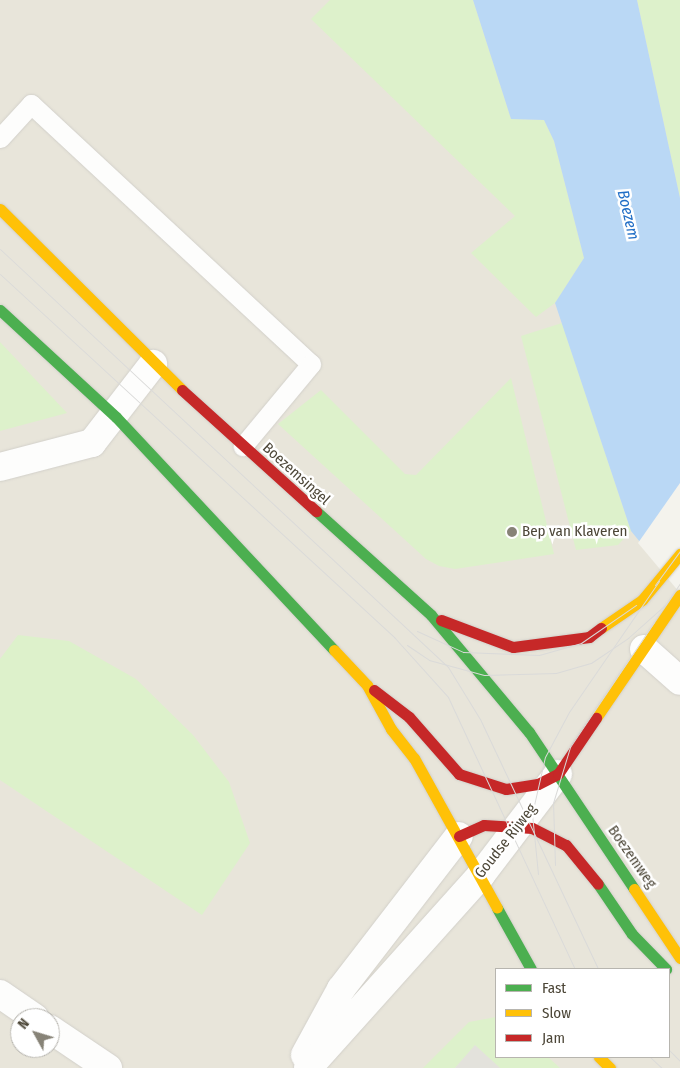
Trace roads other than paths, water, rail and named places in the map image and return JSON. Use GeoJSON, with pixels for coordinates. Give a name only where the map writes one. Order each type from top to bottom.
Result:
{"type":"FeatureCollection","features":[{"type":"Feature","properties":{"kind":"main road","name":"Boezemsingel"},"geometry":{"type":"LineString","coordinates":[[0,209],[153,364],[431,614],[511,709],[558,774]]}},
{"type":"Feature","properties":{"kind":"main road"},"geometry":{"type":"LineString","coordinates":[[0,310],[116,417],[367,685],[409,717],[446,764],[470,780],[513,789],[538,784],[558,774]]}},
{"type":"Feature","properties":{"kind":"main road"},"geometry":{"type":"LineString","coordinates":[[431,614],[496,644],[547,646],[603,629],[662,580],[680,554]]}},
{"type":"Feature","properties":{"kind":"main road","name":"Goudse Rijweg"},"geometry":{"type":"LineString","coordinates":[[558,774],[679,597]]}},
{"type":"Feature","properties":{"kind":"main road"},"geometry":{"type":"LineString","coordinates":[[367,685],[459,836],[530,968]]}},
{"type":"Feature","properties":{"kind":"main road","name":"Boezemweg"},"geometry":{"type":"LineString","coordinates":[[558,774],[680,958]]}},
{"type":"Feature","properties":{"kind":"main road"},"geometry":{"type":"LineString","coordinates":[[459,836],[484,825],[520,826],[548,834],[573,850],[632,934],[665,968]]}},
{"type":"Feature","properties":{"kind":"main road"},"geometry":{"type":"LineString","coordinates":[[600,1058],[610,1068]]}},
{"type":"Feature","properties":{"kind":"street"},"geometry":{"type":"LineString","coordinates":[[0,467],[92,443],[116,417],[153,364]]}},
{"type":"Feature","properties":{"kind":"street"},"geometry":{"type":"LineString","coordinates":[[644,648],[680,681]]}},
{"type":"Feature","properties":{"kind":"street","name":"Goudse Rijweg"},"geometry":{"type":"LineString","coordinates":[[308,1068],[481,875],[558,774]]}},
{"type":"Feature","properties":{"kind":"street"},"geometry":{"type":"LineString","coordinates":[[298,1068],[341,990],[459,836]]}},
{"type":"Feature","properties":{"kind":"street"},"geometry":{"type":"LineString","coordinates":[[0,994],[20,1008]]}},
{"type":"Feature","properties":{"kind":"street"},"geometry":{"type":"LineString","coordinates":[[60,1035],[108,1068]]}},
{"type":"Feature","properties":{"kind":"lane"},"geometry":{"type":"LineString","coordinates":[[0,138],[31,104],[311,364],[243,446]]}},
{"type":"Feature","properties":{"kind":"water","name":"Boezem"},"geometry":{"type":"Polygon","coordinates":[[[473,0],[637,0],[680,198],[680,591],[631,531],[555,303],[584,258],[554,141],[544,120],[511,119],[473,0]]]}},
{"type":"Feature","properties":{"kind":"tram line"},"geometry":{"type":"LineString","coordinates":[[0,249],[448,667],[480,719],[598,968]]}},
{"type":"Feature","properties":{"kind":"tram line"},"geometry":{"type":"LineString","coordinates":[[0,274],[394,637],[448,697],[575,968]]}},
{"type":"Feature","properties":{"kind":"tram line"},"geometry":{"type":"LineString","coordinates":[[655,585],[680,551]]}},
{"type":"Feature","properties":{"kind":"tram line"},"geometry":{"type":"LineString","coordinates":[[538,874],[532,814],[545,757],[569,712],[659,581]]}},
{"type":"Feature","properties":{"kind":"tram line"},"geometry":{"type":"LineString","coordinates":[[407,645],[429,660],[484,675],[556,673],[591,663],[628,638],[666,604],[680,583]]}},
{"type":"Feature","properties":{"kind":"tram line"},"geometry":{"type":"LineString","coordinates":[[417,631],[463,652],[539,655],[581,643],[636,605]]}},
{"type":"Feature","properties":{"kind":"tram line"},"geometry":{"type":"LineString","coordinates":[[555,865],[553,803],[570,747],[654,622]]}},
{"type":"Feature","properties":{"kind":"tram line"},"geometry":{"type":"LineString","coordinates":[[670,1051],[680,1061]]}},
{"type":"Feature","properties":{"kind":"tram line"},"geometry":{"type":"LineString","coordinates":[[651,1058],[662,1068]]}},
{"type":"Feature","properties":{"kind":"place","name":"Bep van Klaveren"},"geometry":{"type":"Point","coordinates":[512,532]}}]}
